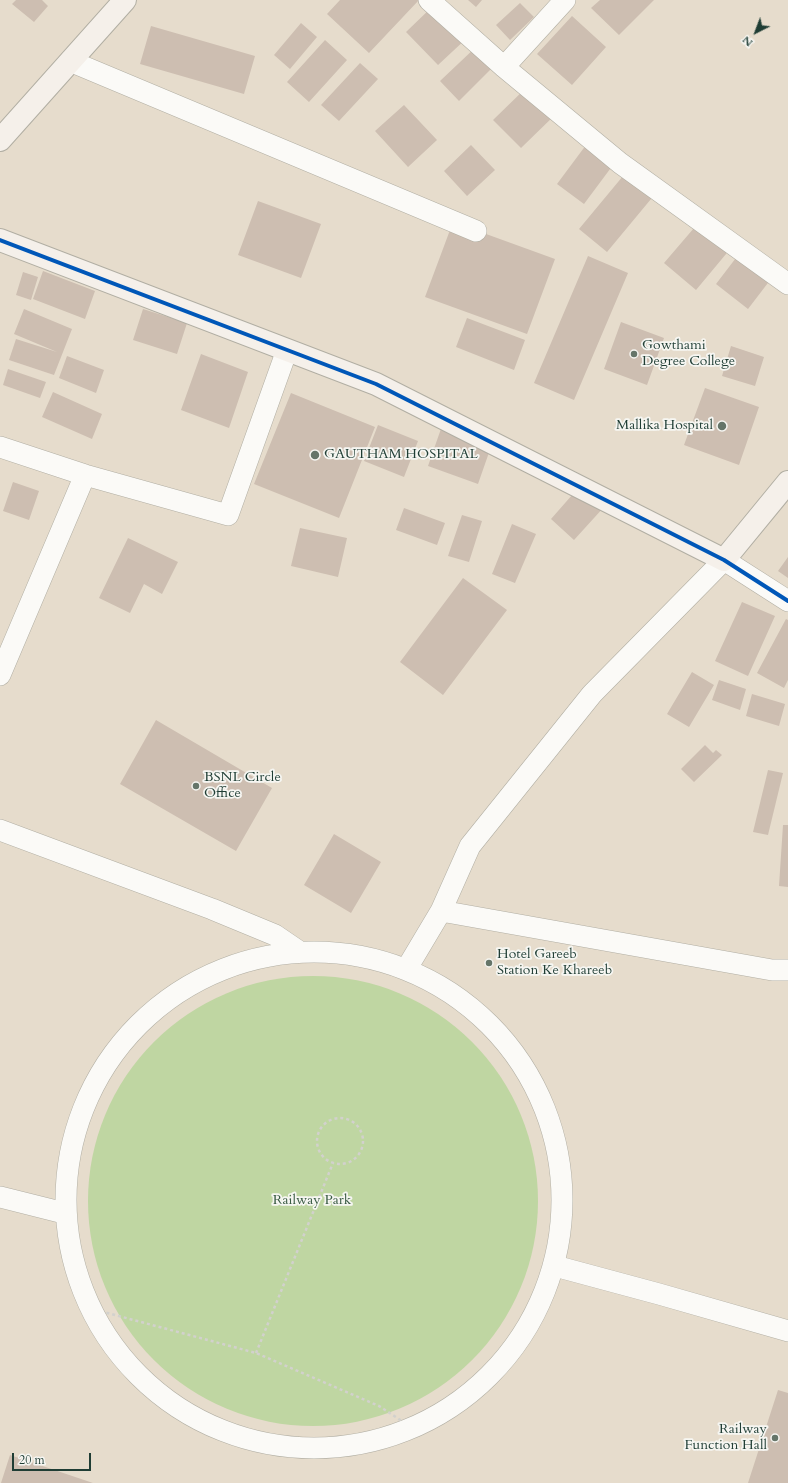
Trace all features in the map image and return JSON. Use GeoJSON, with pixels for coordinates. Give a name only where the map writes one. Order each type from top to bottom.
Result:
{"type":"FeatureCollection","features":[{"type":"Feature","properties":{"kind":"street"},"geometry":{"type":"LineString","coordinates":[[0,140],[125,0]]}},
{"type":"Feature","properties":{"kind":"street"},"geometry":{"type":"LineString","coordinates":[[429,0],[504,67],[620,163],[788,284]]}},
{"type":"Feature","properties":{"kind":"street"},"geometry":{"type":"LineString","coordinates":[[504,67],[565,0]]}},
{"type":"Feature","properties":{"kind":"street"},"geometry":{"type":"LineString","coordinates":[[70,61],[476,231]]}},
{"type":"Feature","properties":{"kind":"street"},"geometry":{"type":"LineString","coordinates":[[0,240],[376,384],[724,560],[788,601]]}},
{"type":"Feature","properties":{"kind":"street"},"geometry":{"type":"LineString","coordinates":[[0,448],[85,475],[228,514],[287,350]]}},
{"type":"Feature","properties":{"kind":"street"},"geometry":{"type":"LineString","coordinates":[[0,675],[85,475]]}},
{"type":"Feature","properties":{"kind":"street"},"geometry":{"type":"LineString","coordinates":[[407,968],[441,911],[470,846],[592,694],[724,560],[788,482]]}},
{"type":"Feature","properties":{"kind":"street"},"geometry":{"type":"LineString","coordinates":[[0,830],[212,909],[275,935],[297,950]]}},
{"type":"Feature","properties":{"kind":"street"},"geometry":{"type":"LineString","coordinates":[[441,911],[772,970],[788,970]]}},
{"type":"Feature","properties":{"kind":"street"},"geometry":{"type":"LineString","coordinates":[[297,950],[407,968],[460,998],[466,1003],[504,1039],[538,1089],[558,1146],[564,1206],[555,1266],[526,1334],[477,1390],[414,1429],[353,1447],[289,1448],[227,1434],[171,1404],[124,1361],[89,1308],[72,1261],[64,1213],[72,1135],[102,1064],[154,1006],[221,967],[297,950]]}},
{"type":"Feature","properties":{"kind":"street"},"geometry":{"type":"LineString","coordinates":[[0,1197],[64,1213]]}},
{"type":"Feature","properties":{"kind":"street"},"geometry":{"type":"LineString","coordinates":[[555,1266],[788,1331]]}},
{"type":"Feature","properties":{"kind":"path"},"geometry":{"type":"LineString","coordinates":[[338,1118],[347,1119],[355,1124],[360,1131],[363,1140],[362,1149],[358,1157],[350,1162],[342,1164],[333,1163],[325,1158],[320,1152],[317,1143],[318,1134],[323,1126],[330,1121],[338,1118]]}},
{"type":"Feature","properties":{"kind":"path"},"geometry":{"type":"LineString","coordinates":[[256,1353],[333,1163]]}},
{"type":"Feature","properties":{"kind":"path"},"geometry":{"type":"LineString","coordinates":[[89,1308],[256,1353],[379,1406],[414,1429]]}},
{"type":"Feature","properties":{"kind":"green space","name":"Railway Park"},"geometry":{"type":"Polygon","coordinates":[[[313,976],[335,977],[357,981],[399,993],[438,1014],[472,1042],[500,1076],[521,1115],[533,1157],[537,1179],[537,1223],[533,1245],[521,1287],[500,1326],[472,1360],[438,1388],[399,1409],[357,1421],[335,1425],[313,1426],[291,1425],[269,1421],[227,1409],[188,1388],[154,1360],[126,1326],[105,1287],[93,1245],[89,1223],[88,1201],[89,1179],[93,1157],[105,1115],[126,1076],[154,1042],[188,1014],[227,993],[269,981],[291,977],[313,976]]]}},
{"type":"Feature","properties":{"kind":"building"},"geometry":{"type":"Polygon","coordinates":[[[16,0],[42,0],[48,6],[34,22],[12,4],[16,0]]]}},
{"type":"Feature","properties":{"kind":"building"},"geometry":{"type":"Polygon","coordinates":[[[340,0],[419,0],[369,53],[327,14],[340,0]]]}},
{"type":"Feature","properties":{"kind":"building"},"geometry":{"type":"Polygon","coordinates":[[[468,0],[482,0],[476,7],[468,0]]]}},
{"type":"Feature","properties":{"kind":"building"},"geometry":{"type":"Polygon","coordinates":[[[600,0],[654,0],[619,35],[591,8],[600,0]]]}},
{"type":"Feature","properties":{"kind":"building"},"geometry":{"type":"Polygon","coordinates":[[[520,3],[534,17],[510,40],[496,25],[520,3]]]}},
{"type":"Feature","properties":{"kind":"building"},"geometry":{"type":"Polygon","coordinates":[[[434,5],[467,38],[438,65],[406,32],[434,5]]]}},
{"type":"Feature","properties":{"kind":"building"},"geometry":{"type":"Polygon","coordinates":[[[572,16],[606,47],[572,85],[537,54],[572,16]]]}},
{"type":"Feature","properties":{"kind":"building"},"geometry":{"type":"Polygon","coordinates":[[[301,23],[317,37],[290,69],[274,55],[301,23]]]}},
{"type":"Feature","properties":{"kind":"building"},"geometry":{"type":"Polygon","coordinates":[[[151,26],[255,56],[244,94],[140,64],[151,26]]]}},
{"type":"Feature","properties":{"kind":"building"},"geometry":{"type":"Polygon","coordinates":[[[325,40],[347,60],[309,102],[287,82],[325,40]]]}},
{"type":"Feature","properties":{"kind":"building"},"geometry":{"type":"Polygon","coordinates":[[[477,46],[495,65],[459,101],[440,81],[477,46]]]}},
{"type":"Feature","properties":{"kind":"building"},"geometry":{"type":"Polygon","coordinates":[[[360,63],[378,79],[339,121],[321,105],[360,63]]]}},
{"type":"Feature","properties":{"kind":"building"},"geometry":{"type":"Polygon","coordinates":[[[529,85],[557,113],[521,148],[493,120],[529,85]]]}},
{"type":"Feature","properties":{"kind":"building"},"geometry":{"type":"Polygon","coordinates":[[[404,105],[437,140],[408,167],[375,131],[404,105]]]}},
{"type":"Feature","properties":{"kind":"building"},"geometry":{"type":"Polygon","coordinates":[[[589,141],[616,161],[584,204],[557,184],[589,141]]]}},
{"type":"Feature","properties":{"kind":"building"},"geometry":{"type":"Polygon","coordinates":[[[471,145],[495,170],[467,196],[444,171],[471,145]]]}},
{"type":"Feature","properties":{"kind":"building"},"geometry":{"type":"Polygon","coordinates":[[[628,170],[656,193],[607,252],[579,229],[628,170]]]}},
{"type":"Feature","properties":{"kind":"building"},"geometry":{"type":"Polygon","coordinates":[[[258,201],[321,224],[301,278],[238,255],[258,201]]]}},
{"type":"Feature","properties":{"kind":"building"},"geometry":{"type":"Polygon","coordinates":[[[700,221],[731,248],[696,290],[664,263],[700,221]]]}},
{"type":"Feature","properties":{"kind":"building"},"geometry":{"type":"Polygon","coordinates":[[[453,222],[555,259],[527,334],[425,297],[453,222]]]}},
{"type":"Feature","properties":{"kind":"building"},"geometry":{"type":"Polygon","coordinates":[[[742,250],[774,275],[748,309],[716,284],[742,250]]]}},
{"type":"Feature","properties":{"kind":"building"},"geometry":{"type":"Polygon","coordinates":[[[588,256],[628,273],[574,400],[534,383],[588,256]]]}},
{"type":"Feature","properties":{"kind":"building"},"geometry":{"type":"Polygon","coordinates":[[[43,271],[95,291],[85,319],[33,299],[43,271]]]}},
{"type":"Feature","properties":{"kind":"building"},"geometry":{"type":"Polygon","coordinates":[[[23,272],[38,277],[31,300],[16,295],[23,272]]]}},
{"type":"Feature","properties":{"kind":"building"},"geometry":{"type":"Polygon","coordinates":[[[24,309],[72,329],[54,375],[9,360],[16,339],[57,352],[14,334],[24,309]]]}},
{"type":"Feature","properties":{"kind":"building"},"geometry":{"type":"Polygon","coordinates":[[[143,309],[187,323],[177,354],[133,340],[143,309]]]}},
{"type":"Feature","properties":{"kind":"building"},"geometry":{"type":"Polygon","coordinates":[[[467,318],[525,340],[514,370],[456,347],[467,318]]]}},
{"type":"Feature","properties":{"kind":"building","name":"Gowthami Degree College"},"geometry":{"type":"Polygon","coordinates":[[[621,322],[664,338],[647,385],[604,369],[621,322]]]}},
{"type":"Feature","properties":{"kind":"building"},"geometry":{"type":"Polygon","coordinates":[[[731,346],[764,357],[755,386],[722,376],[731,346]]]}},
{"type":"Feature","properties":{"kind":"building"},"geometry":{"type":"Polygon","coordinates":[[[201,354],[248,372],[229,428],[181,410],[201,354]]]}},
{"type":"Feature","properties":{"kind":"building"},"geometry":{"type":"Polygon","coordinates":[[[67,356],[104,370],[96,393],[59,378],[67,356]]]}},
{"type":"Feature","properties":{"kind":"building"},"geometry":{"type":"Polygon","coordinates":[[[8,369],[46,382],[40,398],[3,385],[8,369]]]}},
{"type":"Feature","properties":{"kind":"building","name":"Mallika Hospital"},"geometry":{"type":"Polygon","coordinates":[[[705,388],[759,407],[739,465],[684,445],[705,388]]]}},
{"type":"Feature","properties":{"kind":"building"},"geometry":{"type":"Polygon","coordinates":[[[53,392],[102,414],[92,439],[42,417],[53,392]]]}},
{"type":"Feature","properties":{"kind":"building","name":"GAUTHAM HOSPITAL"},"geometry":{"type":"Polygon","coordinates":[[[291,393],[375,427],[339,518],[254,484],[291,393]]]}},
{"type":"Feature","properties":{"kind":"building"},"geometry":{"type":"Polygon","coordinates":[[[443,423],[493,441],[478,484],[428,466],[443,423]]]}},
{"type":"Feature","properties":{"kind":"building"},"geometry":{"type":"Polygon","coordinates":[[[378,425],[418,441],[404,477],[364,461],[378,425]]]}},
{"type":"Feature","properties":{"kind":"building"},"geometry":{"type":"Polygon","coordinates":[[[13,482],[39,491],[29,520],[3,511],[13,482]]]}},
{"type":"Feature","properties":{"kind":"building"},"geometry":{"type":"Polygon","coordinates":[[[580,486],[604,507],[574,540],[551,519],[580,486]]]}},
{"type":"Feature","properties":{"kind":"building"},"geometry":{"type":"Polygon","coordinates":[[[404,508],[445,523],[437,545],[396,530],[404,508]]]}},
{"type":"Feature","properties":{"kind":"building"},"geometry":{"type":"Polygon","coordinates":[[[462,515],[482,521],[469,562],[448,556],[462,515]]]}},
{"type":"Feature","properties":{"kind":"building"},"geometry":{"type":"Polygon","coordinates":[[[512,524],[536,534],[515,583],[492,574],[512,524]]]}},
{"type":"Feature","properties":{"kind":"building"},"geometry":{"type":"Polygon","coordinates":[[[300,528],[347,538],[338,577],[291,566],[300,528]]]}},
{"type":"Feature","properties":{"kind":"building"},"geometry":{"type":"Polygon","coordinates":[[[128,538],[178,562],[162,594],[144,584],[130,613],[99,598],[128,538]]]}},
{"type":"Feature","properties":{"kind":"building"},"geometry":{"type":"Polygon","coordinates":[[[788,557],[788,578],[778,571],[788,557]]]}},
{"type":"Feature","properties":{"kind":"building"},"geometry":{"type":"Polygon","coordinates":[[[463,578],[507,610],[443,695],[400,662],[463,578]]]}},
{"type":"Feature","properties":{"kind":"building"},"geometry":{"type":"Polygon","coordinates":[[[742,602],[775,616],[748,676],[715,661],[742,602]]]}},
{"type":"Feature","properties":{"kind":"building"},"geometry":{"type":"Polygon","coordinates":[[[786,619],[788,620],[788,680],[784,688],[757,673],[786,619]]]}},
{"type":"Feature","properties":{"kind":"building"},"geometry":{"type":"Polygon","coordinates":[[[692,672],[714,685],[689,727],[667,714],[692,672]]]}},
{"type":"Feature","properties":{"kind":"building"},"geometry":{"type":"Polygon","coordinates":[[[719,680],[746,689],[740,710],[712,700],[719,680]]]}},
{"type":"Feature","properties":{"kind":"building"},"geometry":{"type":"Polygon","coordinates":[[[752,694],[785,704],[779,726],[746,716],[752,694]]]}},
{"type":"Feature","properties":{"kind":"building","name":"BSNL Circle Office"},"geometry":{"type":"Polygon","coordinates":[[[156,720],[272,788],[236,851],[120,784],[156,720]]]}},
{"type":"Feature","properties":{"kind":"building"},"geometry":{"type":"Polygon","coordinates":[[[705,745],[713,753],[716,750],[722,755],[694,782],[681,769],[705,745]]]}},
{"type":"Feature","properties":{"kind":"building"},"geometry":{"type":"Polygon","coordinates":[[[768,770],[783,773],[768,835],[753,832],[768,770]]]}},
{"type":"Feature","properties":{"kind":"building"},"geometry":{"type":"Polygon","coordinates":[[[783,825],[788,825],[788,887],[779,886],[783,825]]]}},
{"type":"Feature","properties":{"kind":"building"},"geometry":{"type":"Polygon","coordinates":[[[334,834],[381,862],[351,913],[304,885],[334,834]]]}},
{"type":"Feature","properties":{"kind":"building","name":"Railway Function Hall"},"geometry":{"type":"Polygon","coordinates":[[[778,1390],[788,1393],[788,1483],[748,1483],[778,1390]]]}},
{"type":"Feature","properties":{"kind":"building"},"geometry":{"type":"Polygon","coordinates":[[[10,1455],[93,1483],[1,1483],[10,1455]]]}},
{"type":"Feature","properties":{"kind":"cycle path"},"geometry":{"type":"LineString","coordinates":[[0,240],[376,384],[724,560],[788,601]]}},
{"type":"Feature","properties":{"kind":"place","name":"Gowthami Degree College"},"geometry":{"type":"Point","coordinates":[634,354]}},
{"type":"Feature","properties":{"kind":"place","name":"Mallika Hospital"},"geometry":{"type":"Point","coordinates":[722,426]}},
{"type":"Feature","properties":{"kind":"place","name":"GAUTHAM HOSPITAL"},"geometry":{"type":"Point","coordinates":[315,455]}},
{"type":"Feature","properties":{"kind":"place","name":"BSNL Circle Office"},"geometry":{"type":"Point","coordinates":[196,786]}},
{"type":"Feature","properties":{"kind":"place","name":"Hotel Gareeb Station Ke Khareeb"},"geometry":{"type":"Point","coordinates":[489,963]}},
{"type":"Feature","properties":{"kind":"place","name":"Railway Function Hall"},"geometry":{"type":"Point","coordinates":[775,1438]}}]}
